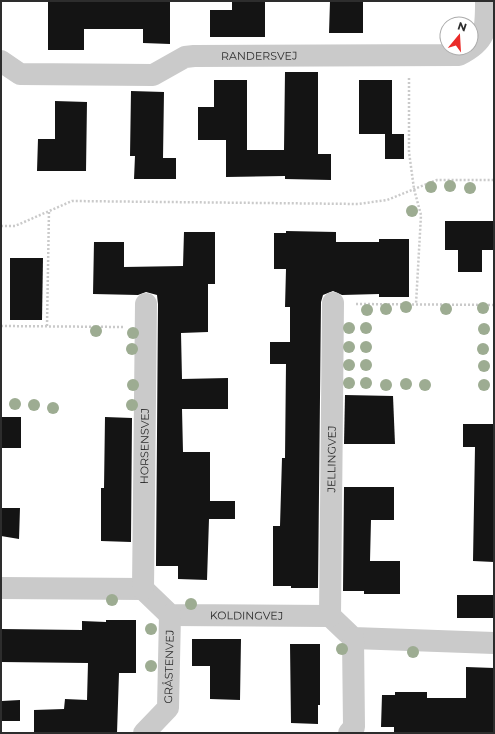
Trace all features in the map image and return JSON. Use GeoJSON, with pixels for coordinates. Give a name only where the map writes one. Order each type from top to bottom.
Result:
{"type":"FeatureCollection","features":[{"type":"Feature","properties":{"kind":"street","name":"RANDERSVEJ"},"geometry":{"type":"LineString","coordinates":[[1,61],[20,74],[153,75],[185,57],[194,56],[459,55],[474,48],[480,40],[486,25],[486,1]]}},
{"type":"Feature","properties":{"kind":"street","name":"JELLINGVEJ"},"geometry":{"type":"LineString","coordinates":[[330,616],[333,303]]}},
{"type":"Feature","properties":{"kind":"street","name":"HORSENSVEJ"},"geometry":{"type":"LineString","coordinates":[[144,589],[146,304]]}},
{"type":"Feature","properties":{"kind":"street"},"geometry":{"type":"LineString","coordinates":[[1,588],[144,589],[170,615]]}},
{"type":"Feature","properties":{"kind":"street","name":"KOLDINGVEJ"},"geometry":{"type":"LineString","coordinates":[[170,615],[330,616]]}},
{"type":"Feature","properties":{"kind":"street","name":"GRÅSTENVEJ"},"geometry":{"type":"LineString","coordinates":[[144,733],[168,708],[170,615]]}},
{"type":"Feature","properties":{"kind":"street"},"geometry":{"type":"LineString","coordinates":[[330,616],[353,638],[494,643]]}},
{"type":"Feature","properties":{"kind":"street"},"geometry":{"type":"LineString","coordinates":[[349,733],[354,727],[353,638]]}},
{"type":"Feature","properties":{"kind":"path"},"geometry":{"type":"LineString","coordinates":[[409,56],[409,152],[414,189],[421,215],[416,304]]}},
{"type":"Feature","properties":{"kind":"path"},"geometry":{"type":"LineString","coordinates":[[1,226],[15,226],[49,210],[72,202],[358,204],[387,200],[436,180],[494,180]]}},
{"type":"Feature","properties":{"kind":"path"},"geometry":{"type":"LineString","coordinates":[[47,326],[49,210]]}},
{"type":"Feature","properties":{"kind":"path"},"geometry":{"type":"LineString","coordinates":[[333,303],[494,305]]}},
{"type":"Feature","properties":{"kind":"path"},"geometry":{"type":"LineString","coordinates":[[1,326],[146,327]]}},
{"type":"Feature","properties":{"kind":"building"},"geometry":{"type":"Polygon","coordinates":[[[48,1],[170,1],[170,44],[143,43],[143,29],[84,29],[84,50],[48,50],[48,1]]]}},
{"type":"Feature","properties":{"kind":"building"},"geometry":{"type":"Polygon","coordinates":[[[232,1],[265,1],[265,37],[210,37],[210,10],[232,10],[232,1]]]}},
{"type":"Feature","properties":{"kind":"building"},"geometry":{"type":"Polygon","coordinates":[[[330,1],[363,1],[363,33],[329,33],[330,1]]]}},
{"type":"Feature","properties":{"kind":"building"},"geometry":{"type":"Polygon","coordinates":[[[285,72],[318,72],[318,154],[331,154],[331,180],[285,179],[285,176],[226,177],[226,140],[198,140],[198,107],[214,107],[214,80],[247,80],[247,150],[284,150],[285,72]]]}},
{"type":"Feature","properties":{"kind":"building"},"geometry":{"type":"Polygon","coordinates":[[[359,80],[392,80],[392,134],[404,134],[404,159],[385,159],[385,134],[359,134],[359,80]]]}},
{"type":"Feature","properties":{"kind":"building"},"geometry":{"type":"Polygon","coordinates":[[[131,91],[164,92],[163,158],[176,158],[176,179],[134,179],[135,156],[130,156],[131,91]]]}},
{"type":"Feature","properties":{"kind":"building"},"geometry":{"type":"Polygon","coordinates":[[[55,101],[87,102],[86,171],[37,171],[38,139],[55,139],[55,101]]]}},
{"type":"Feature","properties":{"kind":"building"},"geometry":{"type":"Polygon","coordinates":[[[445,221],[494,221],[494,250],[482,250],[482,272],[458,272],[458,250],[445,250],[445,221]]]}},
{"type":"Feature","properties":{"kind":"building"},"geometry":{"type":"Polygon","coordinates":[[[286,231],[336,232],[336,242],[379,242],[379,239],[409,239],[409,297],[379,297],[379,294],[342,295],[333,291],[323,295],[321,302],[318,588],[273,586],[273,526],[280,526],[282,458],[285,458],[286,364],[270,364],[270,342],[290,342],[290,307],[285,307],[286,269],[274,269],[274,233],[286,233],[286,231]]]}},
{"type":"Feature","properties":{"kind":"building"},"geometry":{"type":"Polygon","coordinates":[[[184,232],[215,232],[215,284],[208,284],[208,332],[181,333],[182,379],[228,378],[228,409],[182,409],[183,452],[210,452],[210,501],[235,501],[235,519],[209,519],[207,580],[178,579],[178,566],[156,566],[157,295],[146,292],[138,295],[93,294],[94,242],[124,242],[124,267],[183,266],[184,232]]]}},
{"type":"Feature","properties":{"kind":"building"},"geometry":{"type":"Polygon","coordinates":[[[10,258],[43,258],[42,320],[10,320],[10,258]]]}},
{"type":"Feature","properties":{"kind":"building"},"geometry":{"type":"Polygon","coordinates":[[[345,395],[393,396],[395,444],[344,444],[345,395]]]}},
{"type":"Feature","properties":{"kind":"building"},"geometry":{"type":"Polygon","coordinates":[[[1,417],[21,417],[21,448],[1,448],[1,417]]]}},
{"type":"Feature","properties":{"kind":"building"},"geometry":{"type":"Polygon","coordinates":[[[105,417],[132,418],[131,542],[101,541],[101,488],[104,488],[105,417]]]}},
{"type":"Feature","properties":{"kind":"building"},"geometry":{"type":"Polygon","coordinates":[[[463,424],[494,424],[494,562],[473,561],[475,447],[463,447],[463,424]]]}},
{"type":"Feature","properties":{"kind":"building"},"geometry":{"type":"Polygon","coordinates":[[[344,487],[394,487],[394,520],[371,520],[370,561],[400,561],[400,594],[364,594],[364,591],[343,591],[344,487]]]}},
{"type":"Feature","properties":{"kind":"building"},"geometry":{"type":"Polygon","coordinates":[[[1,508],[20,508],[19,539],[1,536],[1,508]]]}},
{"type":"Feature","properties":{"kind":"building"},"geometry":{"type":"Polygon","coordinates":[[[457,595],[494,595],[494,618],[457,618],[457,595]]]}},
{"type":"Feature","properties":{"kind":"building"},"geometry":{"type":"Polygon","coordinates":[[[106,620],[136,620],[136,673],[119,673],[117,733],[34,733],[34,710],[64,709],[65,699],[87,700],[88,663],[1,662],[1,629],[82,630],[82,621],[106,622],[106,620]]]}},
{"type":"Feature","properties":{"kind":"building"},"geometry":{"type":"Polygon","coordinates":[[[192,639],[241,639],[240,700],[210,699],[210,666],[192,666],[192,639]]]}},
{"type":"Feature","properties":{"kind":"building"},"geometry":{"type":"Polygon","coordinates":[[[290,644],[320,644],[320,705],[318,705],[318,724],[291,723],[290,644]]]}},
{"type":"Feature","properties":{"kind":"building"},"geometry":{"type":"Polygon","coordinates":[[[466,667],[494,668],[494,733],[394,733],[394,727],[381,727],[382,695],[395,695],[395,692],[427,692],[427,698],[466,698],[466,667]]]}},
{"type":"Feature","properties":{"kind":"building"},"geometry":{"type":"Polygon","coordinates":[[[20,700],[20,721],[2,721],[2,701],[20,700]]]}}]}
